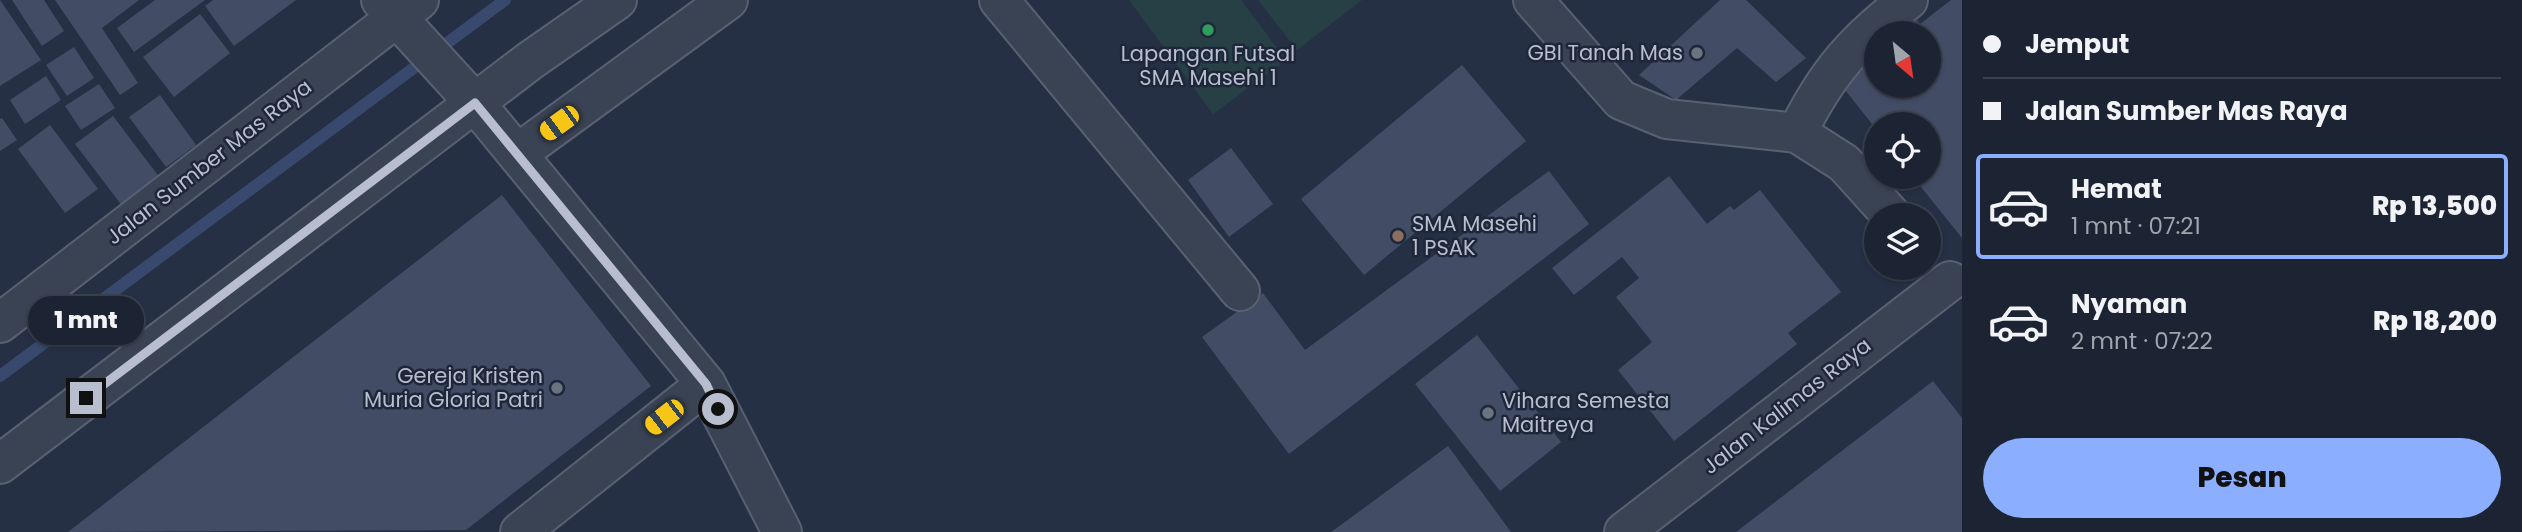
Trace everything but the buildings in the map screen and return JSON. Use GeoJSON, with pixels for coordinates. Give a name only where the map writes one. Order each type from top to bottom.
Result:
{"type":"FeatureCollection","features":[{"type":"Feature","properties":{"kind":"street"},"geometry":{"type":"LineString","coordinates":[[0,464],[470,98],[617,0]]}},
{"type":"Feature","properties":{"kind":"street"},"geometry":{"type":"LineString","coordinates":[[517,154],[729,0]]}},
{"type":"Feature","properties":{"kind":"street"},"geometry":{"type":"LineString","coordinates":[[999,0],[1240,291]]}},
{"type":"Feature","properties":{"kind":"street"},"geometry":{"type":"LineString","coordinates":[[1533,0],[1621,100],[1667,119],[1797,133],[1844,163],[1880,203]]}},
{"type":"Feature","properties":{"kind":"street"},"geometry":{"type":"LineString","coordinates":[[1797,133],[1825,80],[1897,3]]}},
{"type":"Feature","properties":{"kind":"street"},"geometry":{"type":"LineString","coordinates":[[400,10],[706,384],[782,532]]}},
{"type":"Feature","properties":{"kind":"street","name":"Jalan Sumber Mas Raya"},"geometry":{"type":"LineString","coordinates":[[0,323],[400,10]]}},
{"type":"Feature","properties":{"kind":"street","name":"Jalan Kalimas Raya"},"geometry":{"type":"LineString","coordinates":[[1624,532],[1947,278]]}},
{"type":"Feature","properties":{"kind":"street"},"geometry":{"type":"LineString","coordinates":[[520,532],[706,384]]}},
{"type":"Feature","properties":{"kind":"green space","name":"Lapangan Futsal SMA Masehi 1"},"geometry":{"type":"Polygon","coordinates":[[[1129,0],[1241,0],[1286,60],[1213,114],[1129,0]]]}},
{"type":"Feature","properties":{"kind":"green space","name":"Lapangan Futsal SMA Masehi 1"},"geometry":{"type":"Polygon","coordinates":[[[1258,0],[1362,0],[1297,50],[1258,0]]]}},
{"type":"Feature","properties":{"kind":"waterway"},"geometry":{"type":"LineString","coordinates":[[0,376],[505,0]]}},
{"type":"Feature","properties":{"kind":"place","name":"Lapangan Futsal SMA Masehi 1"},"geometry":{"type":"Point","coordinates":[1208,30]}},
{"type":"Feature","properties":{"kind":"place","name":"GBI Tanah Mas"},"geometry":{"type":"Point","coordinates":[1697,53]}},
{"type":"Feature","properties":{"kind":"place","name":"SMA Masehi 1 PSAK"},"geometry":{"type":"Point","coordinates":[1398,236]}},
{"type":"Feature","properties":{"kind":"place","name":"Gereja Kristen Muria Gloria Patri"},"geometry":{"type":"Point","coordinates":[557,388]}},
{"type":"Feature","properties":{"kind":"place","name":"Vihara Semesta Maitreya"},"geometry":{"type":"Point","coordinates":[1488,413]}},
{"type":"Feature","properties":{"kind":"route"},"geometry":{"type":"LineString","coordinates":[[86,398],[475,103],[706,384],[718,409]]}}]}
